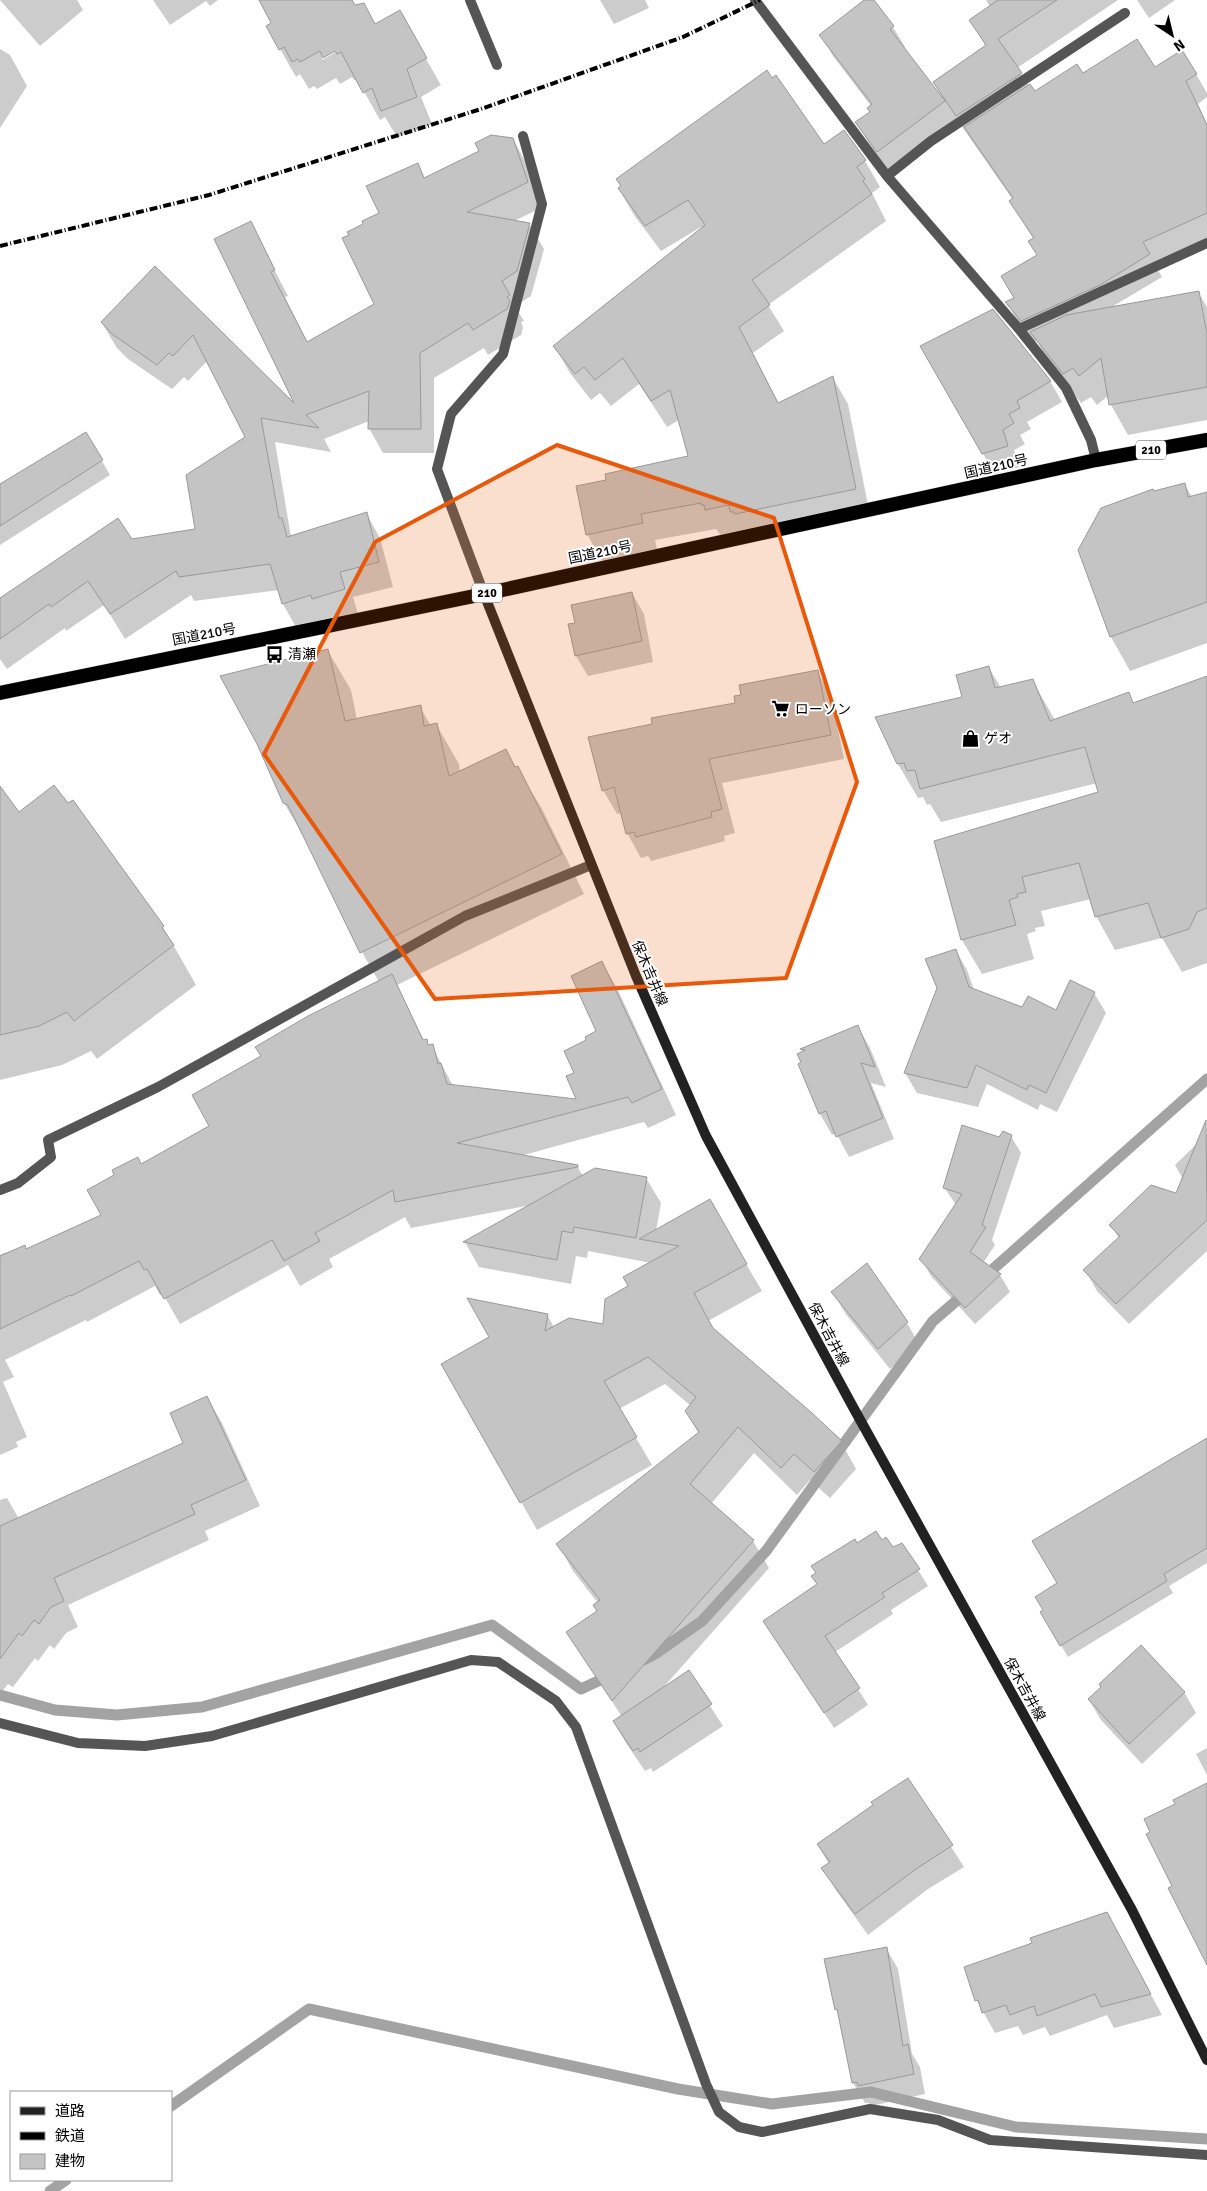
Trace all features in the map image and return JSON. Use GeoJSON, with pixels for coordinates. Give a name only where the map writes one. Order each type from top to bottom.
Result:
{"type":"FeatureCollection","features":[{"type":"Feature","properties":{"kind":"highway","name":"国道210号"},"geometry":{"type":"LineString","coordinates":[[0,692],[484,594],[1096,460],[1207,440]]}},
{"type":"Feature","properties":{"kind":"main road","name":"保木吉井線"},"geometry":{"type":"LineString","coordinates":[[484,594],[636,976],[706,1136],[852,1407],[1132,1910],[1207,2060]]}},
{"type":"Feature","properties":{"kind":"street"},"geometry":{"type":"LineString","coordinates":[[470,0],[497,64]]}},
{"type":"Feature","properties":{"kind":"street"},"geometry":{"type":"LineString","coordinates":[[755,0],[887,176],[1019,329],[1066,388],[1092,440],[1096,460]]}},
{"type":"Feature","properties":{"kind":"street"},"geometry":{"type":"LineString","coordinates":[[887,176],[931,141],[1125,13]]}},
{"type":"Feature","properties":{"kind":"street"},"geometry":{"type":"LineString","coordinates":[[484,594],[437,469],[451,414],[503,354],[542,204],[523,136]]}},
{"type":"Feature","properties":{"kind":"street"},"geometry":{"type":"LineString","coordinates":[[1019,329],[1207,243]]}},
{"type":"Feature","properties":{"kind":"street"},"geometry":{"type":"LineString","coordinates":[[0,1190],[18,1183],[51,1157],[48,1140],[158,1087],[465,916],[591,865]]}},
{"type":"Feature","properties":{"kind":"street"},"geometry":{"type":"LineString","coordinates":[[0,1723],[78,1743],[145,1746],[212,1736],[471,1660],[498,1662],[556,1701],[576,1727],[706,2084],[719,2112],[739,2128],[762,2132],[870,2109],[938,2120],[990,2140],[1207,2155]]}},
{"type":"Feature","properties":{"kind":"highlighted area"},"geometry":{"type":"Polygon","coordinates":[[[557,445],[774,518],[857,782],[786,978],[435,999],[264,754],[375,542],[557,445]]]}},
{"type":"Feature","properties":{"kind":"building"},"geometry":{"type":"Polygon","coordinates":[[[259,0],[352,0],[355,5],[364,3],[375,24],[400,10],[427,58],[407,69],[417,97],[381,111],[372,88],[363,93],[341,52],[337,54],[335,51],[323,58],[320,51],[300,62],[298,59],[292,62],[284,47],[279,50],[266,26],[271,23],[259,0]]]}},
{"type":"Feature","properties":{"kind":"building"},"geometry":{"type":"Polygon","coordinates":[[[864,0],[874,0],[894,26],[890,29],[945,101],[877,152],[855,122],[870,112],[867,108],[872,104],[819,35],[864,0]]]}},
{"type":"Feature","properties":{"kind":"building"},"geometry":{"type":"Polygon","coordinates":[[[998,0],[1057,0],[998,39],[1022,73],[956,116],[933,82],[986,45],[969,20],[998,0]]]}},
{"type":"Feature","properties":{"kind":"building"},"geometry":{"type":"Polygon","coordinates":[[[1137,39],[1155,67],[1182,50],[1197,74],[1186,81],[1207,125],[1207,213],[1143,242],[1150,254],[1100,285],[1021,321],[1005,302],[1014,298],[1001,276],[1037,255],[1028,241],[1034,238],[1009,201],[1013,198],[964,127],[1030,84],[1035,91],[1077,64],[1083,73],[1137,39]]]}},
{"type":"Feature","properties":{"kind":"building"},"geometry":{"type":"Polygon","coordinates":[[[767,70],[772,78],[776,75],[824,144],[844,130],[866,160],[857,167],[865,179],[863,181],[872,194],[752,280],[770,305],[739,327],[778,403],[833,376],[856,489],[735,514],[730,512],[729,505],[705,510],[704,505],[701,505],[701,503],[641,514],[643,523],[586,535],[576,486],[606,480],[605,474],[688,456],[670,390],[651,401],[623,358],[595,380],[584,367],[575,374],[553,346],[705,225],[688,200],[645,226],[618,188],[621,186],[616,179],[767,70]]]}},
{"type":"Feature","properties":{"kind":"building"},"geometry":{"type":"Polygon","coordinates":[[[491,135],[513,138],[528,182],[467,212],[530,223],[517,271],[502,281],[510,295],[507,297],[510,301],[507,309],[473,330],[468,323],[420,353],[421,429],[368,429],[369,391],[306,415],[319,428],[261,418],[279,518],[282,518],[287,537],[367,512],[379,562],[340,572],[345,589],[312,599],[311,595],[282,604],[270,564],[179,577],[176,571],[110,614],[88,581],[51,607],[49,604],[0,639],[0,598],[118,518],[132,539],[195,529],[186,475],[245,437],[193,335],[173,356],[169,353],[157,365],[112,334],[101,322],[155,266],[294,403],[214,239],[251,221],[275,270],[271,272],[307,342],[374,304],[342,238],[349,235],[347,232],[363,224],[362,221],[379,213],[366,186],[418,163],[424,178],[479,151],[475,143],[491,135]]]}},
{"type":"Feature","properties":{"kind":"building"},"geometry":{"type":"Polygon","coordinates":[[[1199,291],[1207,334],[1207,387],[1109,405],[1101,358],[1079,376],[1073,368],[1063,374],[1030,332],[1066,315],[1199,291]]]}},
{"type":"Feature","properties":{"kind":"building"},"geometry":{"type":"Polygon","coordinates":[[[993,309],[1051,381],[1017,401],[1020,408],[1009,414],[1014,423],[1003,430],[1008,446],[982,454],[920,346],[993,309]]]}},
{"type":"Feature","properties":{"kind":"building"},"geometry":{"type":"Polygon","coordinates":[[[86,432],[103,460],[0,526],[0,484],[86,432]]]}},
{"type":"Feature","properties":{"kind":"building"},"geometry":{"type":"Polygon","coordinates":[[[1185,483],[1188,497],[1207,492],[1207,602],[1110,637],[1078,550],[1101,508],[1153,489],[1154,491],[1185,483]]]}},
{"type":"Feature","properties":{"kind":"building"},"geometry":{"type":"Polygon","coordinates":[[[632,592],[642,641],[575,656],[568,624],[575,623],[571,605],[632,592]]]}},
{"type":"Feature","properties":{"kind":"building"},"geometry":{"type":"Polygon","coordinates":[[[328,649],[345,721],[421,705],[424,726],[437,723],[449,776],[506,749],[515,767],[518,766],[562,854],[360,953],[288,805],[283,803],[257,744],[220,676],[328,649]]]}},
{"type":"Feature","properties":{"kind":"building"},"geometry":{"type":"Polygon","coordinates":[[[989,666],[995,688],[1033,679],[1050,721],[1129,692],[1133,703],[1207,676],[1207,908],[1197,912],[1189,929],[1161,938],[1148,903],[1095,917],[1079,863],[1022,877],[1026,892],[1017,894],[1018,897],[1009,900],[1016,925],[961,940],[934,841],[1098,792],[1085,747],[920,789],[915,770],[907,771],[904,763],[897,764],[875,717],[962,697],[956,675],[989,666]]]}},
{"type":"Feature","properties":{"kind":"building"},"geometry":{"type":"Polygon","coordinates":[[[818,670],[831,735],[709,759],[722,809],[711,812],[712,817],[636,837],[634,832],[626,834],[614,787],[602,791],[588,737],[652,724],[651,718],[735,703],[734,696],[741,695],[739,685],[818,670]]]}},
{"type":"Feature","properties":{"kind":"building"},"geometry":{"type":"Polygon","coordinates":[[[54,785],[68,803],[73,800],[164,926],[162,928],[174,945],[74,1021],[67,1012],[39,1026],[0,1035],[0,786],[19,812],[54,785]]]}},
{"type":"Feature","properties":{"kind":"building"},"geometry":{"type":"Polygon","coordinates":[[[956,949],[969,987],[1022,1007],[1028,996],[1056,1010],[1070,980],[1095,992],[1046,1093],[1029,1085],[1027,1090],[976,1065],[967,1088],[904,1073],[937,988],[925,959],[956,949]]]}},
{"type":"Feature","properties":{"kind":"building"},"geometry":{"type":"Polygon","coordinates":[[[602,961],[662,1089],[632,1103],[628,1097],[457,1143],[578,1165],[578,1167],[395,1202],[393,1190],[315,1233],[320,1241],[284,1261],[272,1240],[164,1299],[147,1269],[144,1270],[139,1261],[71,1296],[0,1329],[0,1256],[25,1245],[26,1249],[101,1215],[87,1190],[114,1175],[112,1170],[138,1157],[141,1164],[209,1126],[192,1095],[261,1056],[255,1047],[308,1016],[392,974],[423,1040],[427,1039],[428,1045],[433,1044],[438,1064],[441,1063],[447,1084],[576,1099],[566,1076],[574,1073],[564,1051],[586,1040],[585,1037],[596,1031],[571,976],[602,961]]]}},
{"type":"Feature","properties":{"kind":"building"},"geometry":{"type":"Polygon","coordinates":[[[858,1025],[875,1067],[861,1063],[883,1118],[836,1137],[826,1111],[819,1114],[798,1064],[801,1062],[797,1054],[805,1050],[800,1049],[858,1025]]]}},
{"type":"Feature","properties":{"kind":"building"},"geometry":{"type":"Polygon","coordinates":[[[1206,1120],[1207,1220],[1116,1304],[1083,1270],[1120,1236],[1109,1225],[1151,1185],[1176,1193],[1206,1120]]]}},
{"type":"Feature","properties":{"kind":"building"},"geometry":{"type":"Polygon","coordinates":[[[962,1125],[999,1137],[1003,1131],[1012,1135],[982,1225],[986,1227],[970,1252],[1001,1274],[965,1308],[919,1259],[962,1194],[943,1188],[962,1125]]]}},
{"type":"Feature","properties":{"kind":"building"},"geometry":{"type":"Polygon","coordinates":[[[595,1168],[647,1177],[636,1238],[574,1227],[573,1233],[562,1231],[557,1260],[463,1242],[595,1168]]]}},
{"type":"Feature","properties":{"kind":"building"},"geometry":{"type":"Polygon","coordinates":[[[710,1199],[747,1264],[694,1293],[708,1319],[713,1328],[842,1441],[814,1472],[794,1454],[781,1468],[738,1427],[690,1484],[754,1540],[612,1701],[566,1632],[597,1611],[593,1605],[600,1600],[556,1544],[699,1432],[685,1411],[696,1397],[648,1357],[604,1381],[637,1437],[520,1503],[441,1364],[489,1337],[467,1298],[548,1314],[545,1331],[569,1318],[603,1324],[605,1299],[628,1286],[623,1277],[679,1246],[639,1239],[710,1199]]]}},
{"type":"Feature","properties":{"kind":"building"},"geometry":{"type":"Polygon","coordinates":[[[867,1263],[908,1322],[878,1349],[831,1292],[867,1263]]]}},
{"type":"Feature","properties":{"kind":"building"},"geometry":{"type":"Polygon","coordinates":[[[207,1396],[246,1480],[191,1505],[195,1514],[54,1578],[64,1601],[51,1607],[39,1624],[34,1620],[22,1636],[19,1633],[0,1659],[0,1526],[183,1443],[170,1413],[207,1396]]]}},
{"type":"Feature","properties":{"kind":"building"},"geometry":{"type":"Polygon","coordinates":[[[1207,1438],[1207,1548],[1164,1574],[1167,1581],[1060,1646],[1040,1612],[1043,1610],[1035,1597],[1057,1583],[1032,1541],[1207,1438]]]}},
{"type":"Feature","properties":{"kind":"building"},"geometry":{"type":"Polygon","coordinates":[[[876,1531],[882,1540],[886,1537],[893,1547],[902,1543],[920,1569],[882,1593],[885,1597],[825,1636],[860,1688],[824,1713],[763,1621],[817,1584],[811,1576],[816,1573],[811,1566],[855,1539],[857,1543],[876,1531]]]}},
{"type":"Feature","properties":{"kind":"building"},"geometry":{"type":"Polygon","coordinates":[[[1141,1645],[1185,1692],[1129,1744],[1088,1699],[1101,1687],[1099,1684],[1141,1645]]]}},
{"type":"Feature","properties":{"kind":"building"},"geometry":{"type":"Polygon","coordinates":[[[689,1670],[712,1704],[640,1752],[638,1748],[633,1751],[613,1721],[689,1670]]]}},
{"type":"Feature","properties":{"kind":"building"},"geometry":{"type":"Polygon","coordinates":[[[908,1778],[953,1845],[916,1869],[855,1914],[821,1868],[830,1862],[817,1844],[873,1805],[871,1802],[908,1778]]]}},
{"type":"Feature","properties":{"kind":"building"},"geometry":{"type":"Polygon","coordinates":[[[1207,1783],[1207,1965],[1168,1888],[1172,1886],[1146,1834],[1150,1832],[1144,1819],[1175,1804],[1173,1800],[1207,1783]]]}},
{"type":"Feature","properties":{"kind":"building"},"geometry":{"type":"Polygon","coordinates":[[[1107,1912],[1151,1994],[1101,2007],[1095,1994],[1037,2016],[1034,2006],[1010,2015],[1006,2005],[982,2013],[978,2000],[975,2001],[964,1967],[1032,1943],[1030,1938],[1107,1912]]]}},
{"type":"Feature","properties":{"kind":"building"},"geometry":{"type":"Polygon","coordinates":[[[887,1947],[903,2046],[908,2044],[914,2074],[858,2086],[857,2082],[852,2083],[837,2009],[835,2010],[824,1959],[887,1947]]]}},
{"type":"Feature","properties":{"kind":"waterway"},"geometry":{"type":"LineString","coordinates":[[983,1278],[1207,1079]]}},
{"type":"Feature","properties":{"kind":"waterway"},"geometry":{"type":"LineString","coordinates":[[639,1662],[655,1654],[702,1621],[766,1551],[933,1321],[969,1290]]}},
{"type":"Feature","properties":{"kind":"waterway"},"geometry":{"type":"LineString","coordinates":[[0,1695],[55,1710],[117,1715],[202,1707],[492,1625],[581,1689],[611,1675]]}},
{"type":"Feature","properties":{"kind":"waterway"},"geometry":{"type":"LineString","coordinates":[[172,2105],[309,2009],[678,2089],[772,2104],[871,2092],[1016,2127],[1207,2139]]}},
{"type":"Feature","properties":{"kind":"waterway"},"geometry":{"type":"LineString","coordinates":[[50,2191],[65,2181]]}},
{"type":"Feature","properties":{"kind":"railway"},"geometry":{"type":"LineString","coordinates":[[0,246],[209,195],[481,109],[683,37],[760,0]]}},
{"type":"Feature","properties":{"kind":"place","name":"清瀬"},"geometry":{"type":"Point","coordinates":[274,654]}},
{"type":"Feature","properties":{"kind":"place","name":"ローソン"},"geometry":{"type":"Point","coordinates":[781,709]}},
{"type":"Feature","properties":{"kind":"place","name":"ゲオ"},"geometry":{"type":"Point","coordinates":[970,738]}}]}
